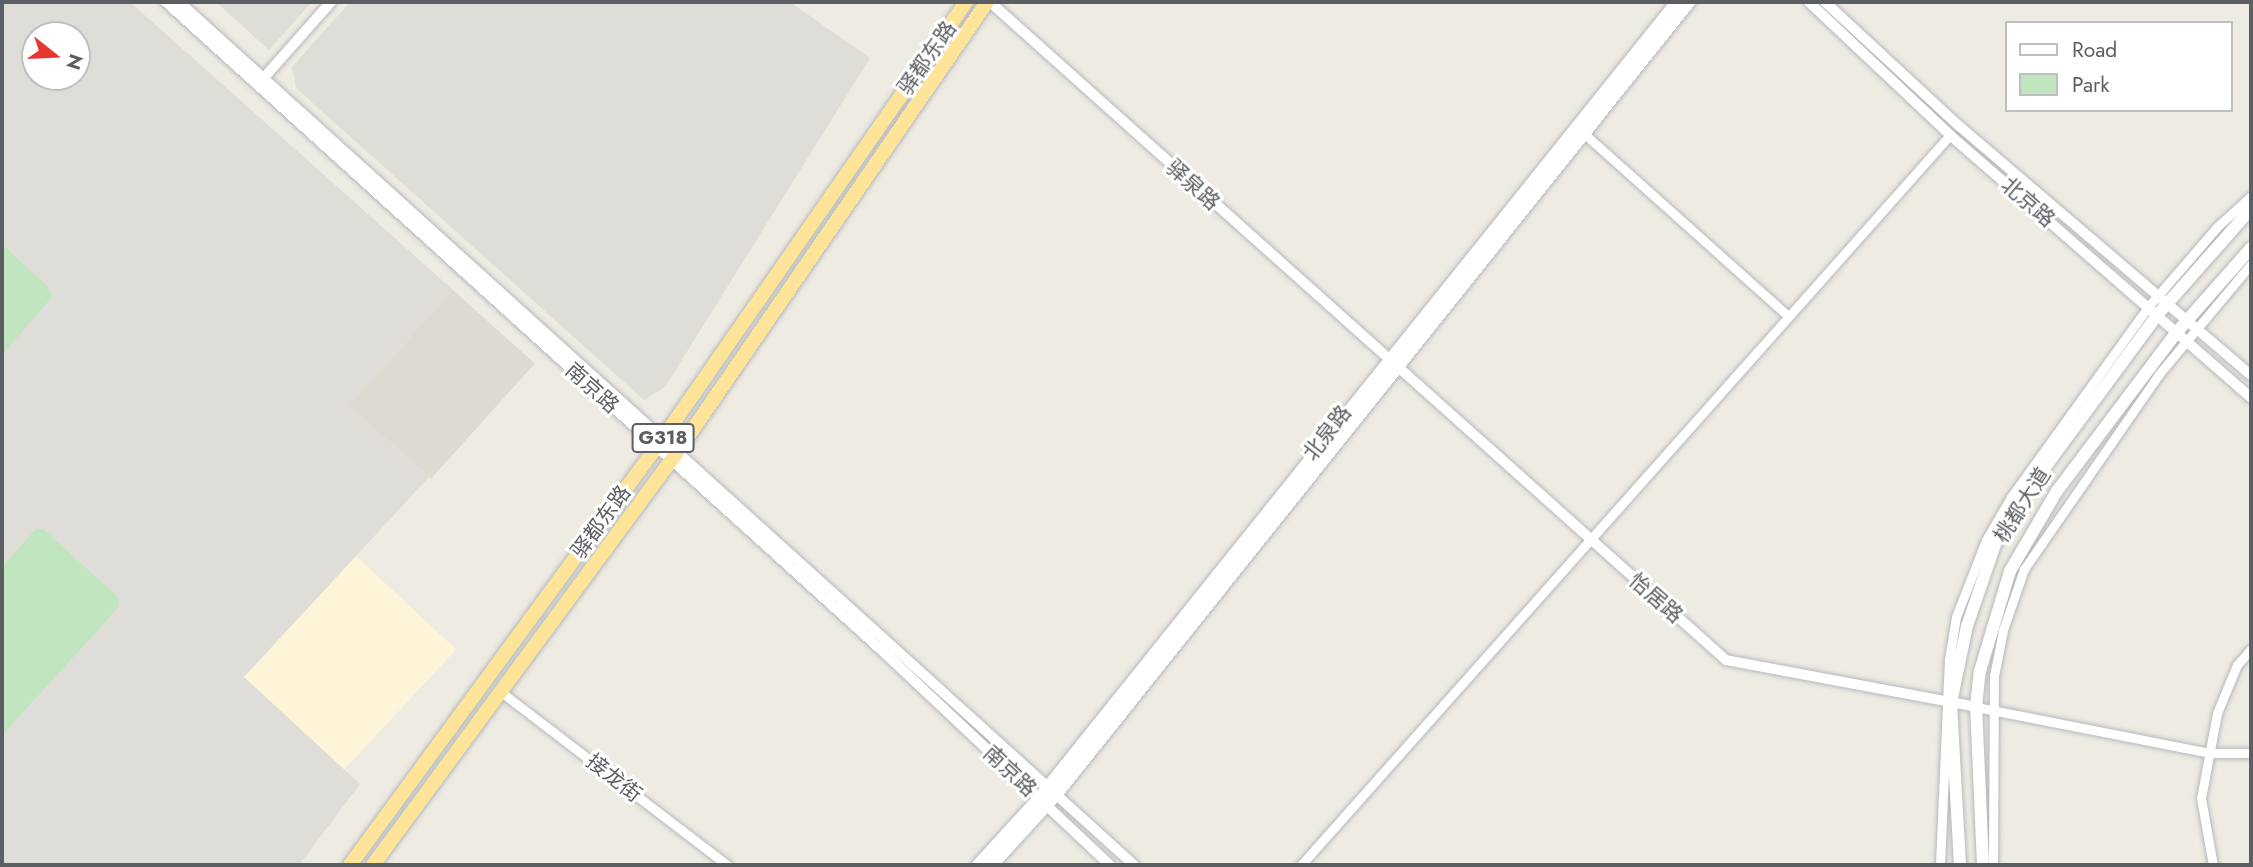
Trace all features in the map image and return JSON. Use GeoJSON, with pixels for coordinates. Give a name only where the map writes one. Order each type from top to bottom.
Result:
{"type":"FeatureCollection","features":[{"type":"Feature","properties":{"kind":"highway","name":"驿都东路"},"geometry":{"type":"LineString","coordinates":[[350,865],[660,442],[966,2]]}},
{"type":"Feature","properties":{"kind":"highway","name":"驿都东路"},"geometry":{"type":"LineString","coordinates":[[373,865],[675,455],[988,2]]}},
{"type":"Feature","properties":{"kind":"main road","name":"北泉路"},"geometry":{"type":"LineString","coordinates":[[1580,130],[1677,2]]}},
{"type":"Feature","properties":{"kind":"main road","name":"北泉路"},"geometry":{"type":"LineString","coordinates":[[992,865],[1391,363],[1580,130],[1689,2]]}},
{"type":"Feature","properties":{"kind":"main road","name":"桃都大道"},"geometry":{"type":"LineString","coordinates":[[1960,865],[1948,703],[1973,605],[1996,542],[2018,504],[2157,305],[2251,209]]}},
{"type":"Feature","properties":{"kind":"main road","name":"桃都大道"},"geometry":{"type":"LineString","coordinates":[[1983,865],[1976,707],[1980,671],[2010,571],[2057,491],[2251,248]]}},
{"type":"Feature","properties":{"kind":"main road","name":"北泉路"},"geometry":{"type":"LineString","coordinates":[[978,865],[1043,802]]}},
{"type":"Feature","properties":{"kind":"street"},"geometry":{"type":"LineString","coordinates":[[166,2],[261,81]]}},
{"type":"Feature","properties":{"kind":"street"},"geometry":{"type":"LineString","coordinates":[[179,2],[261,81]]}},
{"type":"Feature","properties":{"kind":"street"},"geometry":{"type":"LineString","coordinates":[[261,81],[331,2]]}},
{"type":"Feature","properties":{"kind":"street","name":"驿泉路"},"geometry":{"type":"LineString","coordinates":[[988,2],[1391,363]]}},
{"type":"Feature","properties":{"kind":"street","name":"北京路"},"geometry":{"type":"LineString","coordinates":[[1809,2],[1950,135],[2157,305],[2192,323],[2251,375]]}},
{"type":"Feature","properties":{"kind":"street","name":"北京路"},"geometry":{"type":"LineString","coordinates":[[1825,2],[2157,305],[2181,336],[2251,398]]}},
{"type":"Feature","properties":{"kind":"street","name":"南京路"},"geometry":{"type":"LineString","coordinates":[[261,81],[675,455],[1110,865]]}},
{"type":"Feature","properties":{"kind":"street"},"geometry":{"type":"LineString","coordinates":[[1580,130],[1788,316]]}},
{"type":"Feature","properties":{"kind":"street"},"geometry":{"type":"LineString","coordinates":[[1301,865],[1588,539],[1950,135]]}},
{"type":"Feature","properties":{"kind":"street"},"geometry":{"type":"LineString","coordinates":[[2157,305],[2217,227],[2251,196]]}},
{"type":"Feature","properties":{"kind":"street"},"geometry":{"type":"LineString","coordinates":[[2192,323],[2251,264]]}},
{"type":"Feature","properties":{"kind":"street"},"geometry":{"type":"LineString","coordinates":[[1993,865],[1990,710],[2003,630],[2024,569],[2042,537],[2181,336]]}},
{"type":"Feature","properties":{"kind":"street","name":"怡居路"},"geometry":{"type":"LineString","coordinates":[[1391,363],[1727,660],[1976,707]]}},
{"type":"Feature","properties":{"kind":"street"},"geometry":{"type":"LineString","coordinates":[[675,455],[1134,865]]}},
{"type":"Feature","properties":{"kind":"street"},"geometry":{"type":"LineString","coordinates":[[2213,865],[2201,798],[2217,713],[2237,665],[2251,649]]}},
{"type":"Feature","properties":{"kind":"street","name":"接龙街"},"geometry":{"type":"LineString","coordinates":[[501,692],[727,865]]}},
{"type":"Feature","properties":{"kind":"street"},"geometry":{"type":"LineString","coordinates":[[1940,865],[1948,703]]}},
{"type":"Feature","properties":{"kind":"street"},"geometry":{"type":"LineString","coordinates":[[1976,707],[2210,752],[2251,753]]}},
{"type":"Feature","properties":{"kind":"shaded area"},"geometry":{"type":"Polygon","coordinates":[[[2,2],[130,2],[453,290],[350,405],[429,477],[244,677],[360,784],[299,865],[2,865],[2,2]]]}},
{"type":"Feature","properties":{"kind":"shaded area"},"geometry":{"type":"Polygon","coordinates":[[[216,2],[312,2],[269,50],[216,2]]]}},
{"type":"Feature","properties":{"kind":"shaded area"},"geometry":{"type":"Polygon","coordinates":[[[350,2],[790,2],[870,58],[665,387],[644,400],[296,88],[292,67],[350,2]]]}},
{"type":"Feature","properties":{"kind":"shaded area"},"geometry":{"type":"Polygon","coordinates":[[[453,290],[535,364],[431,479],[349,405],[453,290]]]}},
{"type":"Feature","properties":{"kind":"shaded area"},"geometry":{"type":"Polygon","coordinates":[[[356,556],[456,649],[344,770],[243,677],[356,556]]]}},
{"type":"Feature","properties":{"kind":"green space"},"geometry":{"type":"Polygon","coordinates":[[[4,246],[48,287],[52,297],[2,355],[4,246]]]}},
{"type":"Feature","properties":{"kind":"green space"},"geometry":{"type":"Polygon","coordinates":[[[36,529],[43,529],[119,598],[118,608],[2,735],[2,567],[36,529]]]}}]}
